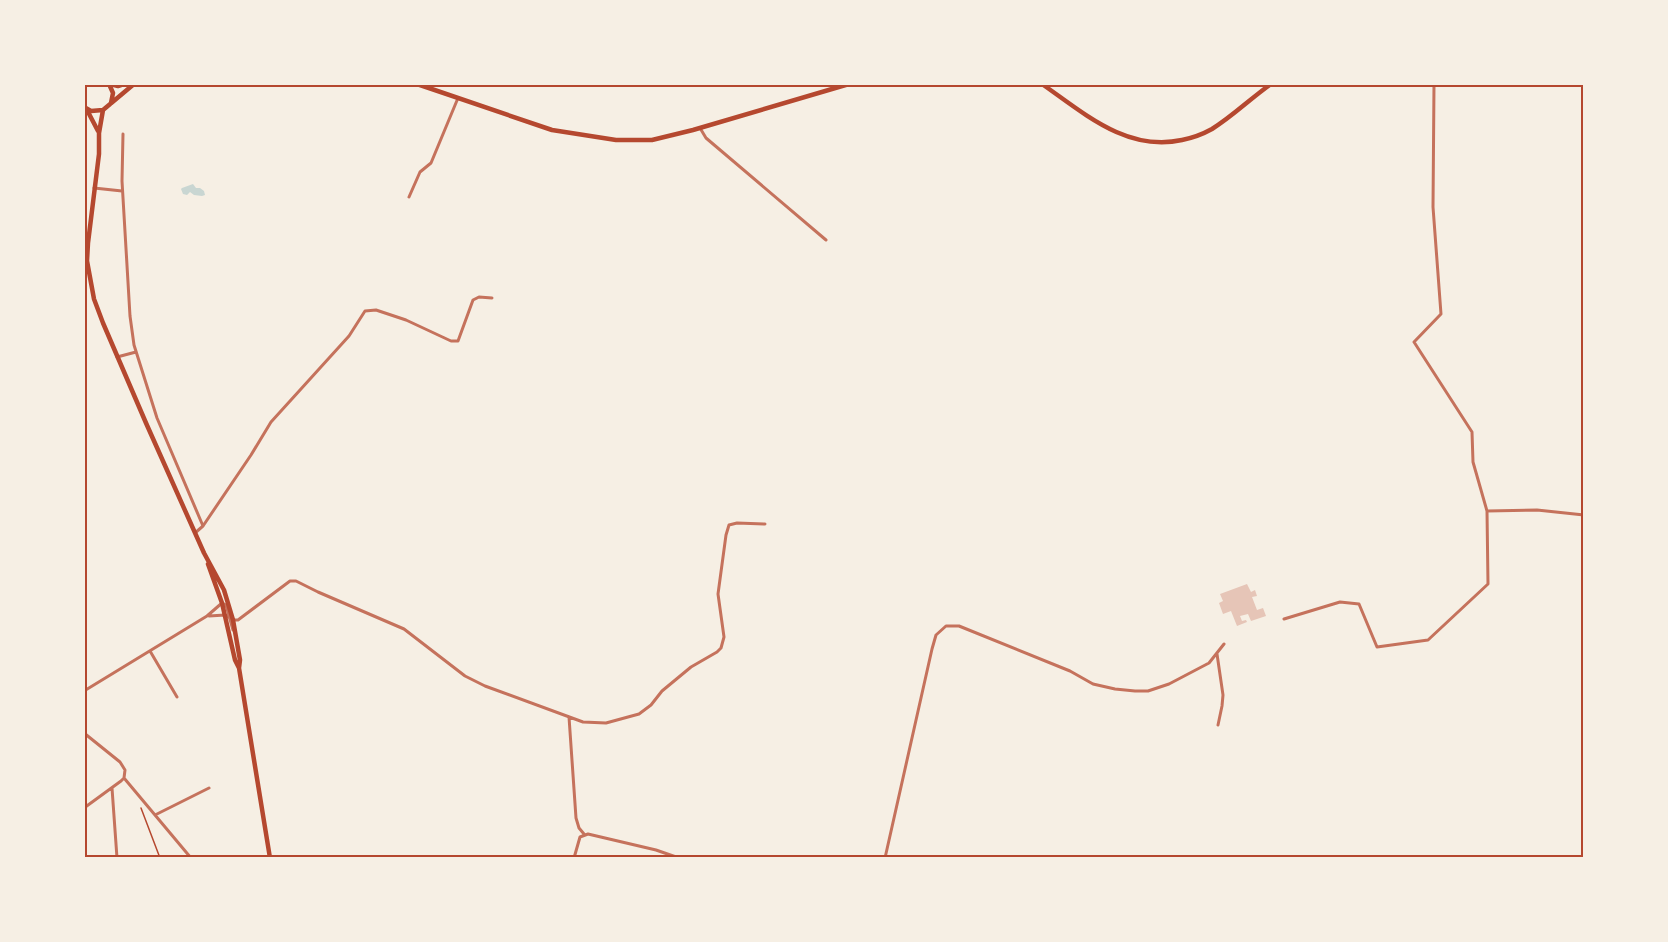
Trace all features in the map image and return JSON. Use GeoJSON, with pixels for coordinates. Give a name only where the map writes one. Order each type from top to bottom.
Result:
{"type":"FeatureCollection","features":[{"type":"Feature","properties":{"kind":"main road"},"geometry":{"type":"LineString","coordinates":[[110,84],[118,86],[124,84]]}},
{"type":"Feature","properties":{"kind":"main road"},"geometry":{"type":"LineString","coordinates":[[110,84],[113,93],[111,103]]}},
{"type":"Feature","properties":{"kind":"main road"},"geometry":{"type":"LineString","coordinates":[[86,108],[95,112],[103,110],[134,84]]}},
{"type":"Feature","properties":{"kind":"main road"},"geometry":{"type":"LineString","coordinates":[[417,84],[552,129],[616,140],[652,140],[849,84]]}},
{"type":"Feature","properties":{"kind":"main road"},"geometry":{"type":"LineString","coordinates":[[1042,84],[1117,133],[1135,140],[1162,143],[1191,138],[1211,130],[1271,84]]}},
{"type":"Feature","properties":{"kind":"main road"},"geometry":{"type":"LineString","coordinates":[[86,108],[99,133]]}},
{"type":"Feature","properties":{"kind":"main road"},"geometry":{"type":"LineString","coordinates":[[103,110],[89,223],[87,261],[94,299],[117,357],[204,553],[235,632],[269,856]]}},
{"type":"Feature","properties":{"kind":"main road"},"geometry":{"type":"LineString","coordinates":[[204,553],[227,601],[235,660],[239,668]]}},
{"type":"Feature","properties":{"kind":"street"},"geometry":{"type":"LineString","coordinates":[[1284,619],[1340,602],[1359,604],[1377,647],[1428,640],[1488,584],[1487,511],[1473,462],[1472,432],[1414,342],[1441,314],[1433,207],[1434,84]]}},
{"type":"Feature","properties":{"kind":"street"},"geometry":{"type":"LineString","coordinates":[[409,197],[420,172],[431,163],[458,98]]}},
{"type":"Feature","properties":{"kind":"street"},"geometry":{"type":"LineString","coordinates":[[700,128],[706,138],[826,240]]}},
{"type":"Feature","properties":{"kind":"street"},"geometry":{"type":"LineString","coordinates":[[123,134],[122,191],[130,316],[136,352],[157,418],[203,526]]}},
{"type":"Feature","properties":{"kind":"street"},"geometry":{"type":"LineString","coordinates":[[94,188],[122,191]]}},
{"type":"Feature","properties":{"kind":"street"},"geometry":{"type":"LineString","coordinates":[[195,533],[203,526],[271,422],[349,336],[365,311],[376,310],[406,320],[451,341],[458,341],[473,300],[479,297],[492,298]]}},
{"type":"Feature","properties":{"kind":"street"},"geometry":{"type":"LineString","coordinates":[[117,357],[136,352]]}},
{"type":"Feature","properties":{"kind":"street"},"geometry":{"type":"LineString","coordinates":[[1487,511],[1537,510],[1584,515]]}},
{"type":"Feature","properties":{"kind":"street"},"geometry":{"type":"LineString","coordinates":[[207,616],[228,616],[238,620],[290,580],[296,580],[318,592],[404,629],[465,676],[485,687],[583,722],[606,723],[639,714],[651,705],[662,690],[691,667],[721,648],[724,637],[718,594],[729,525],[765,524]]}},
{"type":"Feature","properties":{"kind":"street"},"geometry":{"type":"LineString","coordinates":[[227,601],[228,616]]}},
{"type":"Feature","properties":{"kind":"street"},"geometry":{"type":"LineString","coordinates":[[84,691],[207,616],[222,603]]}},
{"type":"Feature","properties":{"kind":"street"},"geometry":{"type":"LineString","coordinates":[[885,858],[932,649],[936,634],[946,626],[959,626],[1070,671],[1094,684],[1135,691],[1148,691],[1169,684],[1209,663],[1224,644]]}},
{"type":"Feature","properties":{"kind":"street"},"geometry":{"type":"LineString","coordinates":[[150,651],[177,697]]}},
{"type":"Feature","properties":{"kind":"street"},"geometry":{"type":"LineString","coordinates":[[1216,654],[1223,695],[1218,725]]}},
{"type":"Feature","properties":{"kind":"street"},"geometry":{"type":"LineString","coordinates":[[569,717],[576,818],[579,828],[584,834],[656,850],[680,858]]}},
{"type":"Feature","properties":{"kind":"street"},"geometry":{"type":"LineString","coordinates":[[84,733],[124,765],[125,770],[124,778],[84,808]]}},
{"type":"Feature","properties":{"kind":"street"},"geometry":{"type":"LineString","coordinates":[[124,778],[191,858]]}},
{"type":"Feature","properties":{"kind":"street"},"geometry":{"type":"LineString","coordinates":[[112,788],[117,858]]}},
{"type":"Feature","properties":{"kind":"street"},"geometry":{"type":"LineString","coordinates":[[155,815],[209,788]]}},
{"type":"Feature","properties":{"kind":"street"},"geometry":{"type":"LineString","coordinates":[[574,858],[580,837],[584,834]]}},
{"type":"Feature","properties":{"kind":"path"},"geometry":{"type":"LineString","coordinates":[[140,797],[140,804],[160,858]]}},
{"type":"Feature","properties":{"kind":"shaded area"},"geometry":{"type":"Polygon","coordinates":[[[193,184],[204,191],[205,195],[194,195],[190,192],[187,195],[183,194],[182,188],[193,184]]]}},
{"type":"Feature","properties":{"kind":"building"},"geometry":{"type":"Polygon","coordinates":[[[1247,584],[1251,592],[1255,590],[1257,596],[1252,597],[1257,610],[1263,608],[1266,616],[1251,621],[1248,614],[1240,616],[1242,621],[1247,622],[1237,626],[1231,611],[1223,614],[1219,603],[1223,601],[1220,594],[1247,584]]]}}]}
